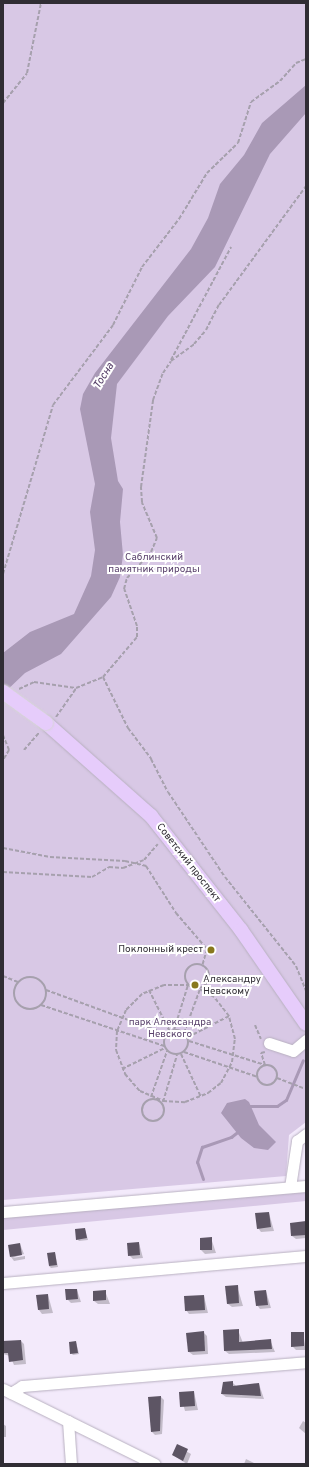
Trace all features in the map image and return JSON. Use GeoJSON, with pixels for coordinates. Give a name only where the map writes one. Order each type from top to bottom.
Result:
{"type":"FeatureCollection","features":[{"type":"Feature","properties":{"kind":"main road","name":"Советский проспект"},"geometry":{"type":"LineString","coordinates":[[3,692],[48,724],[151,816],[241,930],[306,1024]]}},
{"type":"Feature","properties":{"kind":"street"},"geometry":{"type":"LineString","coordinates":[[269,1043],[293,1051],[306,1040]]}},
{"type":"Feature","properties":{"kind":"street"},"geometry":{"type":"LineString","coordinates":[[290,1187],[297,1141],[306,1134]]}},
{"type":"Feature","properties":{"kind":"street"},"geometry":{"type":"LineString","coordinates":[[3,1212],[306,1186]]}},
{"type":"Feature","properties":{"kind":"street"},"geometry":{"type":"LineString","coordinates":[[3,1283],[306,1256]]}},
{"type":"Feature","properties":{"kind":"street"},"geometry":{"type":"LineString","coordinates":[[7,1391],[22,1386],[306,1362]]}},
{"type":"Feature","properties":{"kind":"street"},"geometry":{"type":"LineString","coordinates":[[7,1391],[155,1464]]}},
{"type":"Feature","properties":{"kind":"street"},"geometry":{"type":"LineString","coordinates":[[68,1421],[71,1464]]}},
{"type":"Feature","properties":{"kind":"path"},"geometry":{"type":"LineString","coordinates":[[3,103],[27,73],[41,3]]}},
{"type":"Feature","properties":{"kind":"path"},"geometry":{"type":"LineString","coordinates":[[3,574],[53,405],[113,324],[142,267],[179,219],[207,173],[238,143],[251,102],[280,81],[296,63],[306,58]]}},
{"type":"Feature","properties":{"kind":"path"},"geometry":{"type":"LineString","coordinates":[[170,361],[194,344],[206,330],[219,305],[306,186]]}},
{"type":"Feature","properties":{"kind":"path"},"geometry":{"type":"LineString","coordinates":[[24,750],[48,724],[76,688],[103,677],[137,637],[137,626],[124,589],[127,578],[151,552],[157,538],[142,502],[141,487],[153,400],[170,361],[231,247]]}},
{"type":"Feature","properties":{"kind":"path"},"geometry":{"type":"LineString","coordinates":[[103,677],[128,728],[151,759],[168,792],[225,877],[296,966],[306,991]]}},
{"type":"Feature","properties":{"kind":"path"},"geometry":{"type":"LineString","coordinates":[[21,687],[48,682],[76,688]]}},
{"type":"Feature","properties":{"kind":"path"},"geometry":{"type":"LineString","coordinates":[[3,735],[9,750],[3,760]]}},
{"type":"Feature","properties":{"kind":"path"},"geometry":{"type":"LineString","coordinates":[[3,872],[92,877],[109,867],[138,863],[148,856],[161,840]]}},
{"type":"Feature","properties":{"kind":"path"},"geometry":{"type":"LineString","coordinates":[[3,848],[50,857],[138,863],[146,866],[176,913],[203,942],[207,949],[202,966],[209,979],[205,986],[199,988]]}},
{"type":"Feature","properties":{"kind":"path"},"geometry":{"type":"LineString","coordinates":[[174,1030],[189,985],[186,972],[194,965],[202,966]]}},
{"type":"Feature","properties":{"kind":"path"},"geometry":{"type":"LineString","coordinates":[[3,976],[18,982]]}},
{"type":"Feature","properties":{"kind":"path"},"geometry":{"type":"LineString","coordinates":[[165,1047],[41,1005],[29,1009],[19,1005],[14,995],[18,982],[24,977],[35,978],[46,990],[122,1016],[167,1034]]}},
{"type":"Feature","properties":{"kind":"path"},"geometry":{"type":"LineString","coordinates":[[164,985],[189,985],[199,988],[214,997],[229,1016],[234,1031],[234,1055],[229,1069],[220,1082],[201,1097],[185,1102],[162,1103],[150,1099],[136,1088],[122,1069],[116,1050],[117,1031],[122,1016],[131,1004],[149,990],[164,985]]}},
{"type":"Feature","properties":{"kind":"path"},"geometry":{"type":"LineString","coordinates":[[184,1033],[199,988]]}},
{"type":"Feature","properties":{"kind":"path"},"geometry":{"type":"LineString","coordinates":[[41,1005],[46,990]]}},
{"type":"Feature","properties":{"kind":"path"},"geometry":{"type":"LineString","coordinates":[[149,990],[170,1032]]}},
{"type":"Feature","properties":{"kind":"path"},"geometry":{"type":"LineString","coordinates":[[188,1037],[229,1016]]}},
{"type":"Feature","properties":{"kind":"path"},"geometry":{"type":"LineString","coordinates":[[255,1026],[258,1037],[269,1043]]}},
{"type":"Feature","properties":{"kind":"path"},"geometry":{"type":"LineString","coordinates":[[174,1030],[184,1033],[188,1037],[189,1041],[184,1052],[181,1054],[177,1055],[167,1051],[165,1047],[167,1034],[170,1032],[174,1030]]}},
{"type":"Feature","properties":{"kind":"path"},"geometry":{"type":"LineString","coordinates":[[189,1041],[275,1068],[277,1078]]}},
{"type":"Feature","properties":{"kind":"path"},"geometry":{"type":"LineString","coordinates":[[122,1069],[165,1047]]}},
{"type":"Feature","properties":{"kind":"path"},"geometry":{"type":"LineString","coordinates":[[167,1051],[150,1099],[142,1110],[149,1120],[161,1117],[162,1103],[177,1055]]}},
{"type":"Feature","properties":{"kind":"path"},"geometry":{"type":"LineString","coordinates":[[184,1052],[229,1069],[258,1077],[269,1085],[277,1078]]}},
{"type":"Feature","properties":{"kind":"path"},"geometry":{"type":"LineString","coordinates":[[181,1054],[201,1097]]}},
{"type":"Feature","properties":{"kind":"path"},"geometry":{"type":"LineString","coordinates":[[258,1077],[264,1065],[262,1060]]}},
{"type":"Feature","properties":{"kind":"path"},"geometry":{"type":"LineString","coordinates":[[277,1078],[306,1088]]}},
{"type":"Feature","properties":{"kind":"green space","name":"Саблинский памятник природы"},"geometry":{"type":"Polygon","coordinates":[[[3,3],[306,3],[306,1122],[289,1135],[286,1176],[3,1200],[3,3]]]}},
{"type":"Feature","properties":{"kind":"green space"},"geometry":{"type":"Polygon","coordinates":[[[306,1192],[306,1201],[3,1230],[3,1218],[306,1192]]]}},
{"type":"Feature","properties":{"kind":"water","name":"Тосна"},"geometry":{"type":"Polygon","coordinates":[[[306,85],[306,113],[270,154],[215,267],[168,316],[117,384],[111,438],[118,481],[123,489],[120,522],[123,555],[120,577],[111,597],[61,654],[25,673],[3,694],[3,653],[30,632],[74,614],[91,576],[95,550],[90,512],[95,484],[80,409],[83,394],[95,373],[191,249],[208,218],[220,184],[244,155],[262,123],[306,85]]]}},
{"type":"Feature","properties":{"kind":"water"},"geometry":{"type":"Polygon","coordinates":[[[245,1099],[249,1102],[259,1125],[276,1142],[268,1150],[254,1148],[241,1138],[221,1113],[227,1103],[245,1099]]]}},
{"type":"Feature","properties":{"kind":"building"},"geometry":{"type":"Polygon","coordinates":[[[269,1212],[271,1227],[257,1229],[255,1213],[269,1212]]]}},
{"type":"Feature","properties":{"kind":"building"},"geometry":{"type":"Polygon","coordinates":[[[306,1221],[306,1235],[291,1236],[290,1223],[306,1221]]]}},
{"type":"Feature","properties":{"kind":"building"},"geometry":{"type":"Polygon","coordinates":[[[85,1228],[87,1238],[76,1240],[75,1229],[85,1228]]]}},
{"type":"Feature","properties":{"kind":"building"},"geometry":{"type":"Polygon","coordinates":[[[212,1237],[212,1250],[200,1250],[200,1238],[212,1237]]]}},
{"type":"Feature","properties":{"kind":"building"},"geometry":{"type":"Polygon","coordinates":[[[139,1242],[140,1255],[128,1256],[127,1243],[139,1242]]]}},
{"type":"Feature","properties":{"kind":"building"},"geometry":{"type":"Polygon","coordinates":[[[20,1243],[22,1255],[10,1257],[8,1245],[20,1243]]]}},
{"type":"Feature","properties":{"kind":"building"},"geometry":{"type":"Polygon","coordinates":[[[55,1252],[57,1265],[49,1266],[47,1253],[55,1252]]]}},
{"type":"Feature","properties":{"kind":"building"},"geometry":{"type":"Polygon","coordinates":[[[238,1285],[239,1303],[227,1304],[225,1286],[238,1285]]]}},
{"type":"Feature","properties":{"kind":"building"},"geometry":{"type":"Polygon","coordinates":[[[65,1289],[77,1289],[78,1299],[66,1300],[65,1289]]]}},
{"type":"Feature","properties":{"kind":"building"},"geometry":{"type":"Polygon","coordinates":[[[106,1290],[106,1300],[93,1301],[93,1291],[106,1290]]]}},
{"type":"Feature","properties":{"kind":"building"},"geometry":{"type":"Polygon","coordinates":[[[266,1290],[268,1305],[256,1306],[254,1291],[266,1290]]]}},
{"type":"Feature","properties":{"kind":"building"},"geometry":{"type":"Polygon","coordinates":[[[48,1294],[49,1309],[38,1310],[36,1295],[48,1294]]]}},
{"type":"Feature","properties":{"kind":"building"},"geometry":{"type":"Polygon","coordinates":[[[204,1295],[205,1310],[185,1311],[184,1296],[204,1295]]]}},
{"type":"Feature","properties":{"kind":"building"},"geometry":{"type":"Polygon","coordinates":[[[239,1329],[239,1342],[271,1339],[272,1349],[224,1351],[223,1330],[239,1329]]]}},
{"type":"Feature","properties":{"kind":"building"},"geometry":{"type":"Polygon","coordinates":[[[204,1331],[205,1351],[188,1352],[186,1333],[204,1331]]]}},
{"type":"Feature","properties":{"kind":"building"},"geometry":{"type":"Polygon","coordinates":[[[291,1332],[304,1332],[304,1346],[291,1347],[291,1332]]]}},
{"type":"Feature","properties":{"kind":"building"},"geometry":{"type":"Polygon","coordinates":[[[21,1340],[23,1360],[9,1362],[8,1353],[3,1353],[3,1341],[21,1340]]]}},
{"type":"Feature","properties":{"kind":"building"},"geometry":{"type":"Polygon","coordinates":[[[76,1341],[78,1353],[70,1354],[69,1342],[76,1341]]]}},
{"type":"Feature","properties":{"kind":"building"},"geometry":{"type":"Polygon","coordinates":[[[233,1381],[233,1386],[259,1383],[261,1396],[221,1394],[223,1382],[233,1381]]]}},
{"type":"Feature","properties":{"kind":"building"},"geometry":{"type":"Polygon","coordinates":[[[194,1391],[195,1406],[180,1407],[179,1392],[194,1391]]]}},
{"type":"Feature","properties":{"kind":"building"},"geometry":{"type":"Polygon","coordinates":[[[161,1396],[160,1431],[151,1432],[148,1397],[161,1396]]]}},
{"type":"Feature","properties":{"kind":"building"},"geometry":{"type":"Polygon","coordinates":[[[177,1444],[188,1449],[183,1461],[172,1455],[177,1444]]]}},
{"type":"Feature","properties":{"kind":"waterway"},"geometry":{"type":"LineString","coordinates":[[248,1106],[277,1106],[286,1100],[303,1060]]}},
{"type":"Feature","properties":{"kind":"waterway"},"geometry":{"type":"LineString","coordinates":[[203,1179],[197,1162],[202,1147],[231,1137],[240,1130]]}},
{"type":"Feature","properties":{"kind":"place","name":"Поклонный крест"},"geometry":{"type":"Point","coordinates":[211,950]}},
{"type":"Feature","properties":{"kind":"place","name":"Александру Невскому"},"geometry":{"type":"Point","coordinates":[195,985]}},
{"type":"Feature","properties":{"kind":"park label","name":"парк Александра Невского"},"geometry":{"type":"Point","coordinates":[170,1028]}}]}
